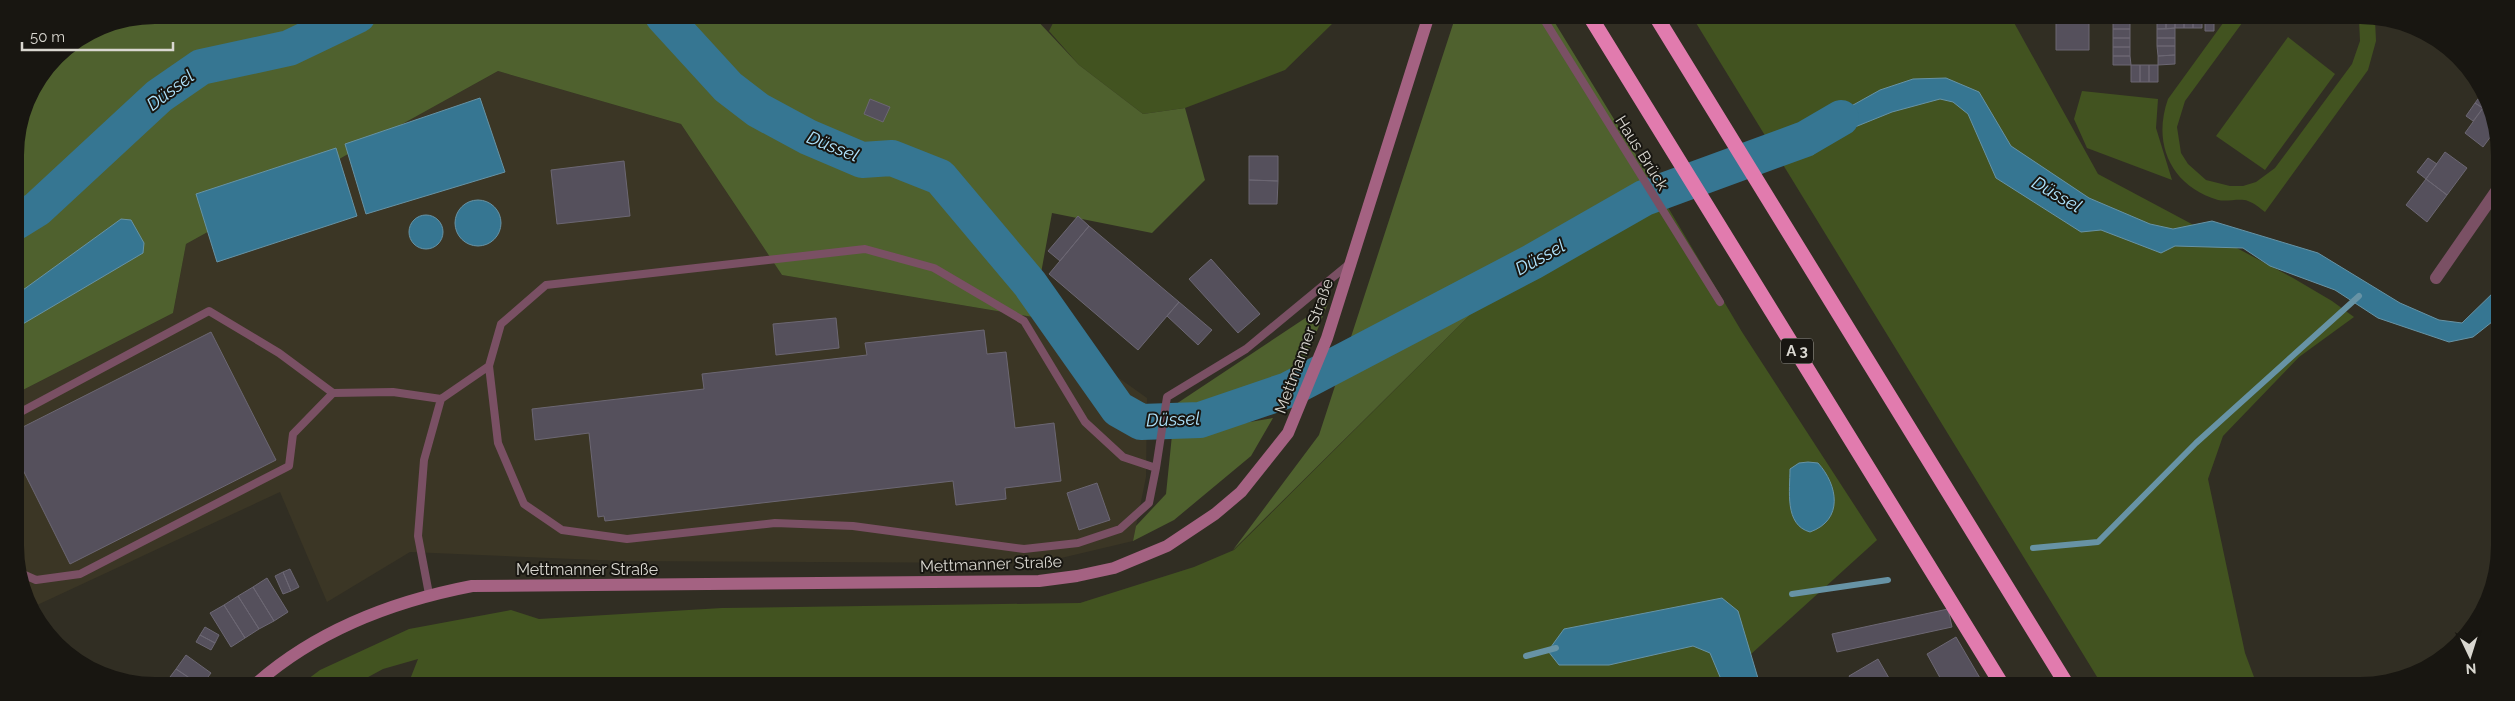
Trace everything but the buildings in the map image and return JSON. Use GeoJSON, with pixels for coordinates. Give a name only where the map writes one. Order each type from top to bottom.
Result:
{"type":"FeatureCollection","features":[{"type":"Feature","properties":{"kind":"highway","name":"A 3"},"geometry":{"type":"LineString","coordinates":[[1595,24],[1997,677]]}},
{"type":"Feature","properties":{"kind":"highway"},"geometry":{"type":"LineString","coordinates":[[1661,24],[2062,677]]}},
{"type":"Feature","properties":{"kind":"main road","name":"Mettmanner Straße"},"geometry":{"type":"LineString","coordinates":[[265,677],[314,642],[378,610],[430,594],[472,586],[876,584],[1039,581],[1077,576],[1114,568],[1167,546],[1215,514],[1241,492],[1264,466],[1288,433],[1299,412],[1327,338],[1426,24]]}},
{"type":"Feature","properties":{"kind":"street"},"geometry":{"type":"LineString","coordinates":[[2436,278],[2491,199]]}},
{"type":"Feature","properties":{"kind":"lane","name":"Haus Brück"},"geometry":{"type":"LineString","coordinates":[[1547,24],[1720,302]]}},
{"type":"Feature","properties":{"kind":"lane"},"geometry":{"type":"LineString","coordinates":[[1156,468],[1123,457],[1085,422],[1024,321],[934,268],[865,249],[546,285],[501,324],[489,366],[498,443],[524,504],[562,530],[627,540],[775,523],[853,526],[1024,549],[1078,542],[1120,529],[1149,503],[1156,468],[1164,406],[1167,397],[1246,349],[1352,261]]}},
{"type":"Feature","properties":{"kind":"lane"},"geometry":{"type":"LineString","coordinates":[[24,410],[209,311],[279,353],[333,394],[393,392],[441,399]]}},
{"type":"Feature","properties":{"kind":"lane"},"geometry":{"type":"LineString","coordinates":[[430,594],[418,536],[424,460],[441,399],[489,366]]}},
{"type":"Feature","properties":{"kind":"lane"},"geometry":{"type":"LineString","coordinates":[[27,576],[36,580],[80,574],[289,466],[293,434],[333,394]]}},
{"type":"Feature","properties":{"kind":"shaded area"},"geometry":{"type":"Polygon","coordinates":[[[498,71],[681,124],[782,275],[1033,317],[1147,398],[1146,477],[1133,541],[1040,563],[622,561],[410,552],[327,602],[280,492],[37,605],[26,572],[24,555],[24,389],[173,313],[186,244],[498,71]]]}},
{"type":"Feature","properties":{"kind":"green space"},"geometry":{"type":"Polygon","coordinates":[[[146,24],[1041,24],[1079,65],[1143,114],[1185,108],[1205,180],[1152,233],[1052,213],[1033,317],[782,275],[681,124],[498,71],[186,244],[173,313],[24,389],[24,146],[28,121],[41,89],[68,56],[89,41],[129,26],[146,24]]]}},
{"type":"Feature","properties":{"kind":"green space"},"geometry":{"type":"Polygon","coordinates":[[[1052,24],[1332,24],[1285,70],[1185,108],[1143,114],[1079,65],[1049,31],[1052,24]]]}},
{"type":"Feature","properties":{"kind":"green space"},"geometry":{"type":"Polygon","coordinates":[[[1453,24],[1556,24],[1663,199],[1475,310],[1233,550],[1319,435],[1453,24]]]}},
{"type":"Feature","properties":{"kind":"green space"},"geometry":{"type":"Polygon","coordinates":[[[1697,24],[2015,24],[2098,174],[2293,278],[2332,301],[2354,317],[2299,357],[2223,436],[2208,479],[2245,653],[2254,677],[2097,677],[1697,24]]]}},
{"type":"Feature","properties":{"kind":"green space"},"geometry":{"type":"Polygon","coordinates":[[[2222,24],[2241,24],[2185,101],[2177,127],[2181,153],[2188,164],[2206,180],[2230,186],[2243,186],[2256,182],[2275,168],[2352,64],[2360,41],[2359,24],[2375,25],[2376,41],[2368,70],[2265,212],[2248,201],[2218,200],[2188,185],[2177,174],[2169,161],[2164,147],[2162,132],[2168,99],[2222,24]]]}},
{"type":"Feature","properties":{"kind":"green space"},"geometry":{"type":"Polygon","coordinates":[[[2288,37],[2335,74],[2265,170],[2216,136],[2288,37]]]}},
{"type":"Feature","properties":{"kind":"green space"},"geometry":{"type":"Polygon","coordinates":[[[2082,91],[2158,99],[2156,128],[2172,180],[2087,148],[2074,119],[2082,91]]]}},
{"type":"Feature","properties":{"kind":"green space"},"geometry":{"type":"Polygon","coordinates":[[[1663,199],[1742,332],[1877,540],[1726,677],[411,677],[418,659],[383,669],[368,677],[311,677],[320,670],[409,629],[511,610],[539,619],[722,608],[1080,603],[1194,567],[1234,550],[1475,310],[1663,199]]]}},
{"type":"Feature","properties":{"kind":"green space"},"geometry":{"type":"Polygon","coordinates":[[[1328,303],[1300,374],[1187,411],[1170,408],[1328,303]]]}},
{"type":"Feature","properties":{"kind":"green space"},"geometry":{"type":"Polygon","coordinates":[[[1273,418],[1251,456],[1174,520],[1133,541],[1136,526],[1166,494],[1172,435],[1273,418]]]}},
{"type":"Feature","properties":{"kind":"water"},"geometry":{"type":"Polygon","coordinates":[[[1946,78],[1979,92],[2011,146],[2089,198],[2150,224],[2173,229],[2212,221],[2318,253],[2400,303],[2439,320],[2462,323],[2491,295],[2491,323],[2473,337],[2449,342],[2378,318],[2335,290],[2270,266],[2243,248],[2175,246],[2161,253],[2101,230],[2081,232],[1996,178],[1968,114],[1953,102],[1940,99],[1892,112],[1850,129],[1812,155],[1794,138],[1880,90],[1913,79],[1946,78]]]}},
{"type":"Feature","properties":{"kind":"water"},"geometry":{"type":"Polygon","coordinates":[[[480,98],[505,172],[366,214],[345,144],[480,98]]]}},
{"type":"Feature","properties":{"kind":"water"},"geometry":{"type":"Polygon","coordinates":[[[336,148],[357,216],[217,262],[196,194],[336,148]]]}},
{"type":"Feature","properties":{"kind":"water"},"geometry":{"type":"Polygon","coordinates":[[[473,200],[483,200],[497,210],[501,223],[497,236],[491,242],[483,246],[473,246],[459,236],[455,228],[455,218],[465,204],[473,200]]]}},
{"type":"Feature","properties":{"kind":"water"},"geometry":{"type":"Polygon","coordinates":[[[426,215],[438,220],[443,232],[438,244],[426,249],[414,244],[409,232],[414,220],[426,215]]]}},
{"type":"Feature","properties":{"kind":"water"},"geometry":{"type":"Polygon","coordinates":[[[121,219],[131,220],[144,243],[143,253],[24,323],[24,289],[121,219]]]}},
{"type":"Feature","properties":{"kind":"water"},"geometry":{"type":"Polygon","coordinates":[[[1799,463],[1818,463],[1825,472],[1830,481],[1834,501],[1833,511],[1828,519],[1821,526],[1810,532],[1796,522],[1792,515],[1789,496],[1790,469],[1799,463]]]}},
{"type":"Feature","properties":{"kind":"water"},"geometry":{"type":"Polygon","coordinates":[[[1722,598],[1738,611],[1758,677],[1720,677],[1710,653],[1693,646],[1609,665],[1559,665],[1548,651],[1564,629],[1722,598]]]}},
{"type":"Feature","properties":{"kind":"waterway","name":"Düssel"},"geometry":{"type":"LineString","coordinates":[[24,217],[37,209],[159,96],[201,67],[289,48],[339,24]]}},
{"type":"Feature","properties":{"kind":"waterway","name":"Düssel"},"geometry":{"type":"LineString","coordinates":[[670,24],[728,87],[758,110],[808,137],[862,160],[892,158],[940,177],[1030,284],[1118,409],[1141,422],[1200,420],[1288,390],[1532,262],[1644,198],[1805,139],[1841,118]]}},
{"type":"Feature","properties":{"kind":"waterway"},"geometry":{"type":"LineString","coordinates":[[2033,548],[2098,542],[2196,443],[2359,296]]}},
{"type":"Feature","properties":{"kind":"waterway"},"geometry":{"type":"LineString","coordinates":[[1792,594],[1888,580]]}},
{"type":"Feature","properties":{"kind":"waterway"},"geometry":{"type":"LineString","coordinates":[[1526,656],[1556,648]]}}]}
